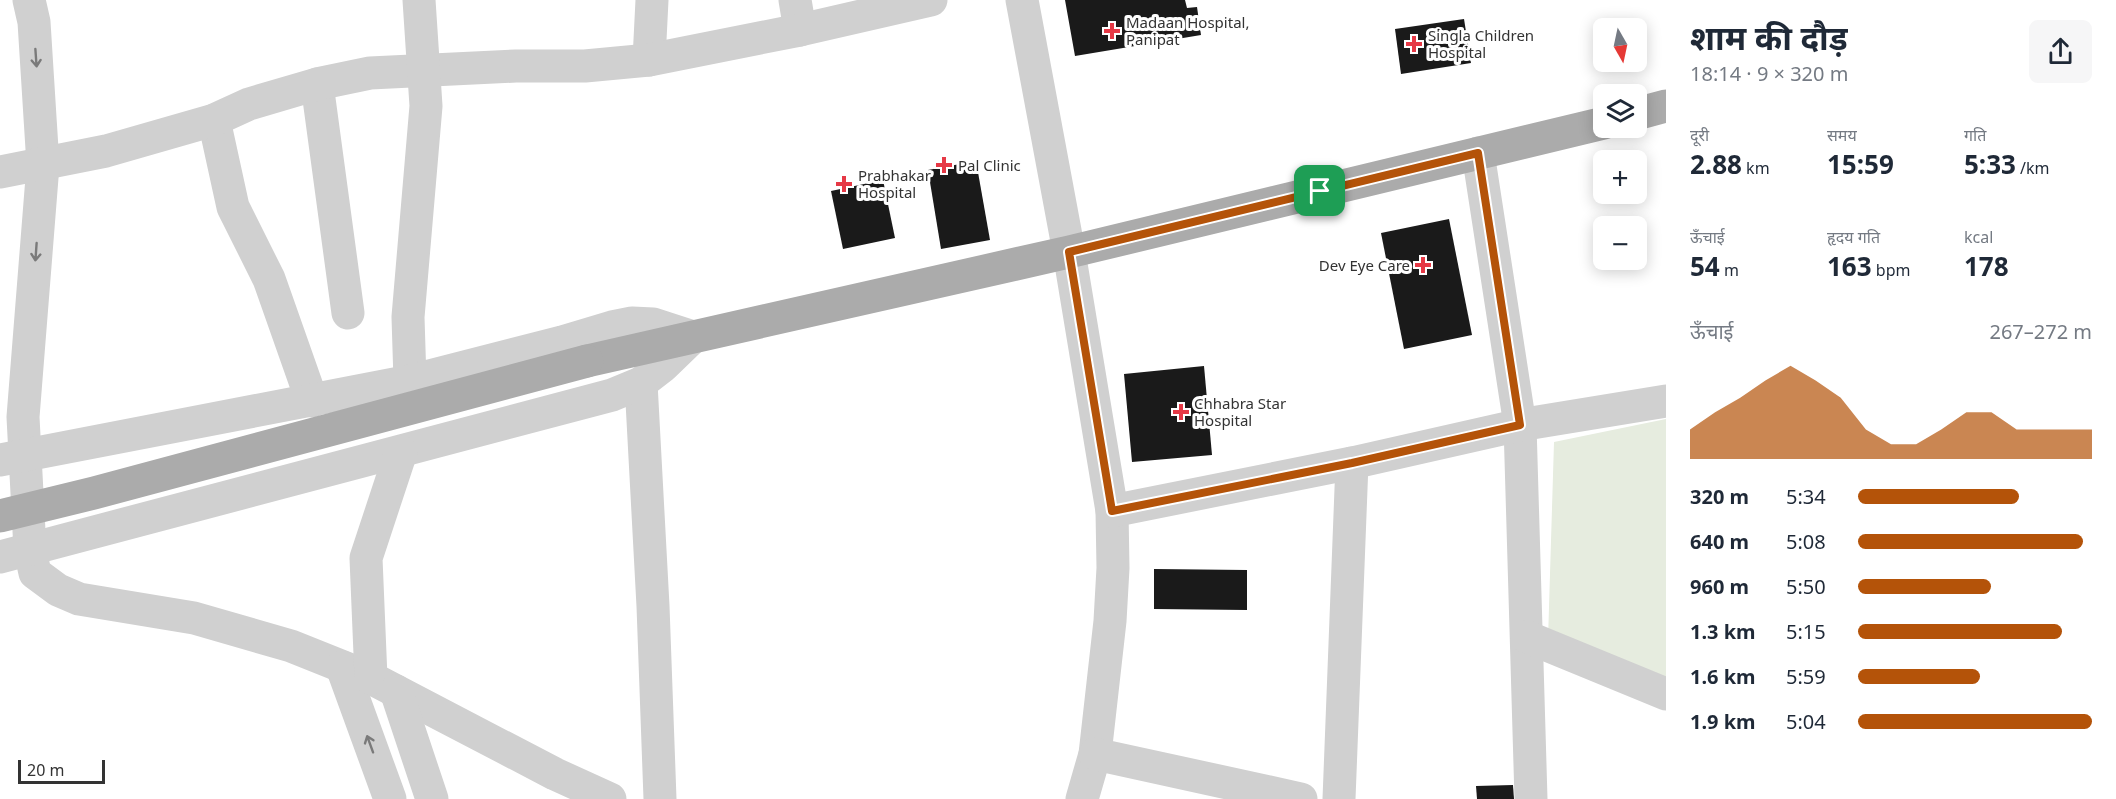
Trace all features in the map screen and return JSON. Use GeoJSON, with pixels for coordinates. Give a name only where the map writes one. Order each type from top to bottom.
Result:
{"type":"FeatureCollection","features":[{"type":"Feature","properties":{"kind":"main road"},"geometry":{"type":"LineString","coordinates":[[1647,111],[1666,106]]}},
{"type":"Feature","properties":{"kind":"main road"},"geometry":{"type":"LineString","coordinates":[[0,516],[587,361],[1069,252],[1593,126]]}},
{"type":"Feature","properties":{"kind":"street"},"geometry":{"type":"LineString","coordinates":[[29,0],[34,22],[43,165],[23,417],[7,457],[20,549],[35,573],[58,590],[80,598],[194,618],[291,646],[370,679],[555,774],[610,799]]}},
{"type":"Feature","properties":{"kind":"street"},"geometry":{"type":"LineString","coordinates":[[410,381],[408,317],[426,106],[419,0]]}},
{"type":"Feature","properties":{"kind":"street"},"geometry":{"type":"LineString","coordinates":[[649,60],[652,0]]}},
{"type":"Feature","properties":{"kind":"street"},"geometry":{"type":"LineString","coordinates":[[0,172],[106,152],[214,120],[249,104],[317,84],[370,73],[585,66],[649,60],[797,15],[931,0]]}},
{"type":"Feature","properties":{"kind":"street"},"geometry":{"type":"LineString","coordinates":[[1022,0],[1069,252],[1112,511],[1113,568],[1110,621],[1095,754],[1082,799]]}},
{"type":"Feature","properties":{"kind":"street"},"geometry":{"type":"LineString","coordinates":[[317,84],[348,314]]}},
{"type":"Feature","properties":{"kind":"street"},"geometry":{"type":"LineString","coordinates":[[214,120],[233,207],[269,279],[312,401]]}},
{"type":"Feature","properties":{"kind":"street"},"geometry":{"type":"LineString","coordinates":[[1478,153],[1520,425],[1531,799]]}},
{"type":"Feature","properties":{"kind":"street"},"geometry":{"type":"LineString","coordinates":[[7,457],[410,381],[632,323],[653,324],[693,337],[663,366],[641,383],[612,395],[401,452],[20,549]]}},
{"type":"Feature","properties":{"kind":"street"},"geometry":{"type":"LineString","coordinates":[[641,383],[653,606],[660,799]]}},
{"type":"Feature","properties":{"kind":"street"},"geometry":{"type":"LineString","coordinates":[[1112,511],[1352,463],[1520,425],[1666,401]]}},
{"type":"Feature","properties":{"kind":"street"},"geometry":{"type":"LineString","coordinates":[[390,799],[370,679],[366,558],[401,452]]}},
{"type":"Feature","properties":{"kind":"street"},"geometry":{"type":"LineString","coordinates":[[1339,799],[1352,463]]}},
{"type":"Feature","properties":{"kind":"street"},"geometry":{"type":"LineString","coordinates":[[1527,637],[1666,694]]}},
{"type":"Feature","properties":{"kind":"street"},"geometry":{"type":"LineString","coordinates":[[370,679],[432,799]]}},
{"type":"Feature","properties":{"kind":"street"},"geometry":{"type":"LineString","coordinates":[[1095,754],[1301,799]]}},
{"type":"Feature","properties":{"kind":"shaded area"},"geometry":{"type":"Polygon","coordinates":[[[1666,419],[1666,683],[1548,640],[1554,442],[1666,419]]]}},
{"type":"Feature","properties":{"kind":"building"},"geometry":{"type":"Polygon","coordinates":[[[1065,0],[1185,0],[1187,8],[1197,7],[1201,35],[1075,56],[1065,0]]]}},
{"type":"Feature","properties":{"kind":"building"},"geometry":{"type":"Polygon","coordinates":[[[1464,19],[1471,63],[1401,74],[1395,29],[1464,19]]]}},
{"type":"Feature","properties":{"kind":"building"},"geometry":{"type":"Polygon","coordinates":[[[976,161],[990,240],[941,249],[928,170],[976,161]]]}},
{"type":"Feature","properties":{"kind":"building"},"geometry":{"type":"Polygon","coordinates":[[[883,180],[895,238],[843,249],[831,191],[883,180]]]}},
{"type":"Feature","properties":{"kind":"building"},"geometry":{"type":"Polygon","coordinates":[[[1449,219],[1472,335],[1404,349],[1381,233],[1449,219]]]}},
{"type":"Feature","properties":{"kind":"building"},"geometry":{"type":"Polygon","coordinates":[[[1204,366],[1212,455],[1132,462],[1124,374],[1204,366]]]}},
{"type":"Feature","properties":{"kind":"building"},"geometry":{"type":"Polygon","coordinates":[[[1154,569],[1247,570],[1247,610],[1154,609],[1154,569]]]}},
{"type":"Feature","properties":{"kind":"building"},"geometry":{"type":"Polygon","coordinates":[[[1513,785],[1514,799],[1477,799],[1476,786],[1513,785]]]}},
{"type":"Feature","properties":{"kind":"place","name":"Madaan Hospital, Panipat"},"geometry":{"type":"Point","coordinates":[1112,31]}},
{"type":"Feature","properties":{"kind":"place","name":"Singla Children Hospital"},"geometry":{"type":"Point","coordinates":[1414,44]}},
{"type":"Feature","properties":{"kind":"place","name":"Pal Clinic"},"geometry":{"type":"Point","coordinates":[944,165]}},
{"type":"Feature","properties":{"kind":"place","name":"Prabhakar Hospital"},"geometry":{"type":"Point","coordinates":[844,184]}},
{"type":"Feature","properties":{"kind":"place","name":"Dev Eye Care"},"geometry":{"type":"Point","coordinates":[1423,265]}},
{"type":"Feature","properties":{"kind":"place","name":"Chhabra Star Hospital"},"geometry":{"type":"Point","coordinates":[1181,412]}},
{"type":"Feature","properties":{"kind":"route"},"geometry":{"type":"LineString","coordinates":[[1478,153],[1520,425],[1352,463],[1112,511],[1069,252],[1320,191],[1478,153]]}}]}
